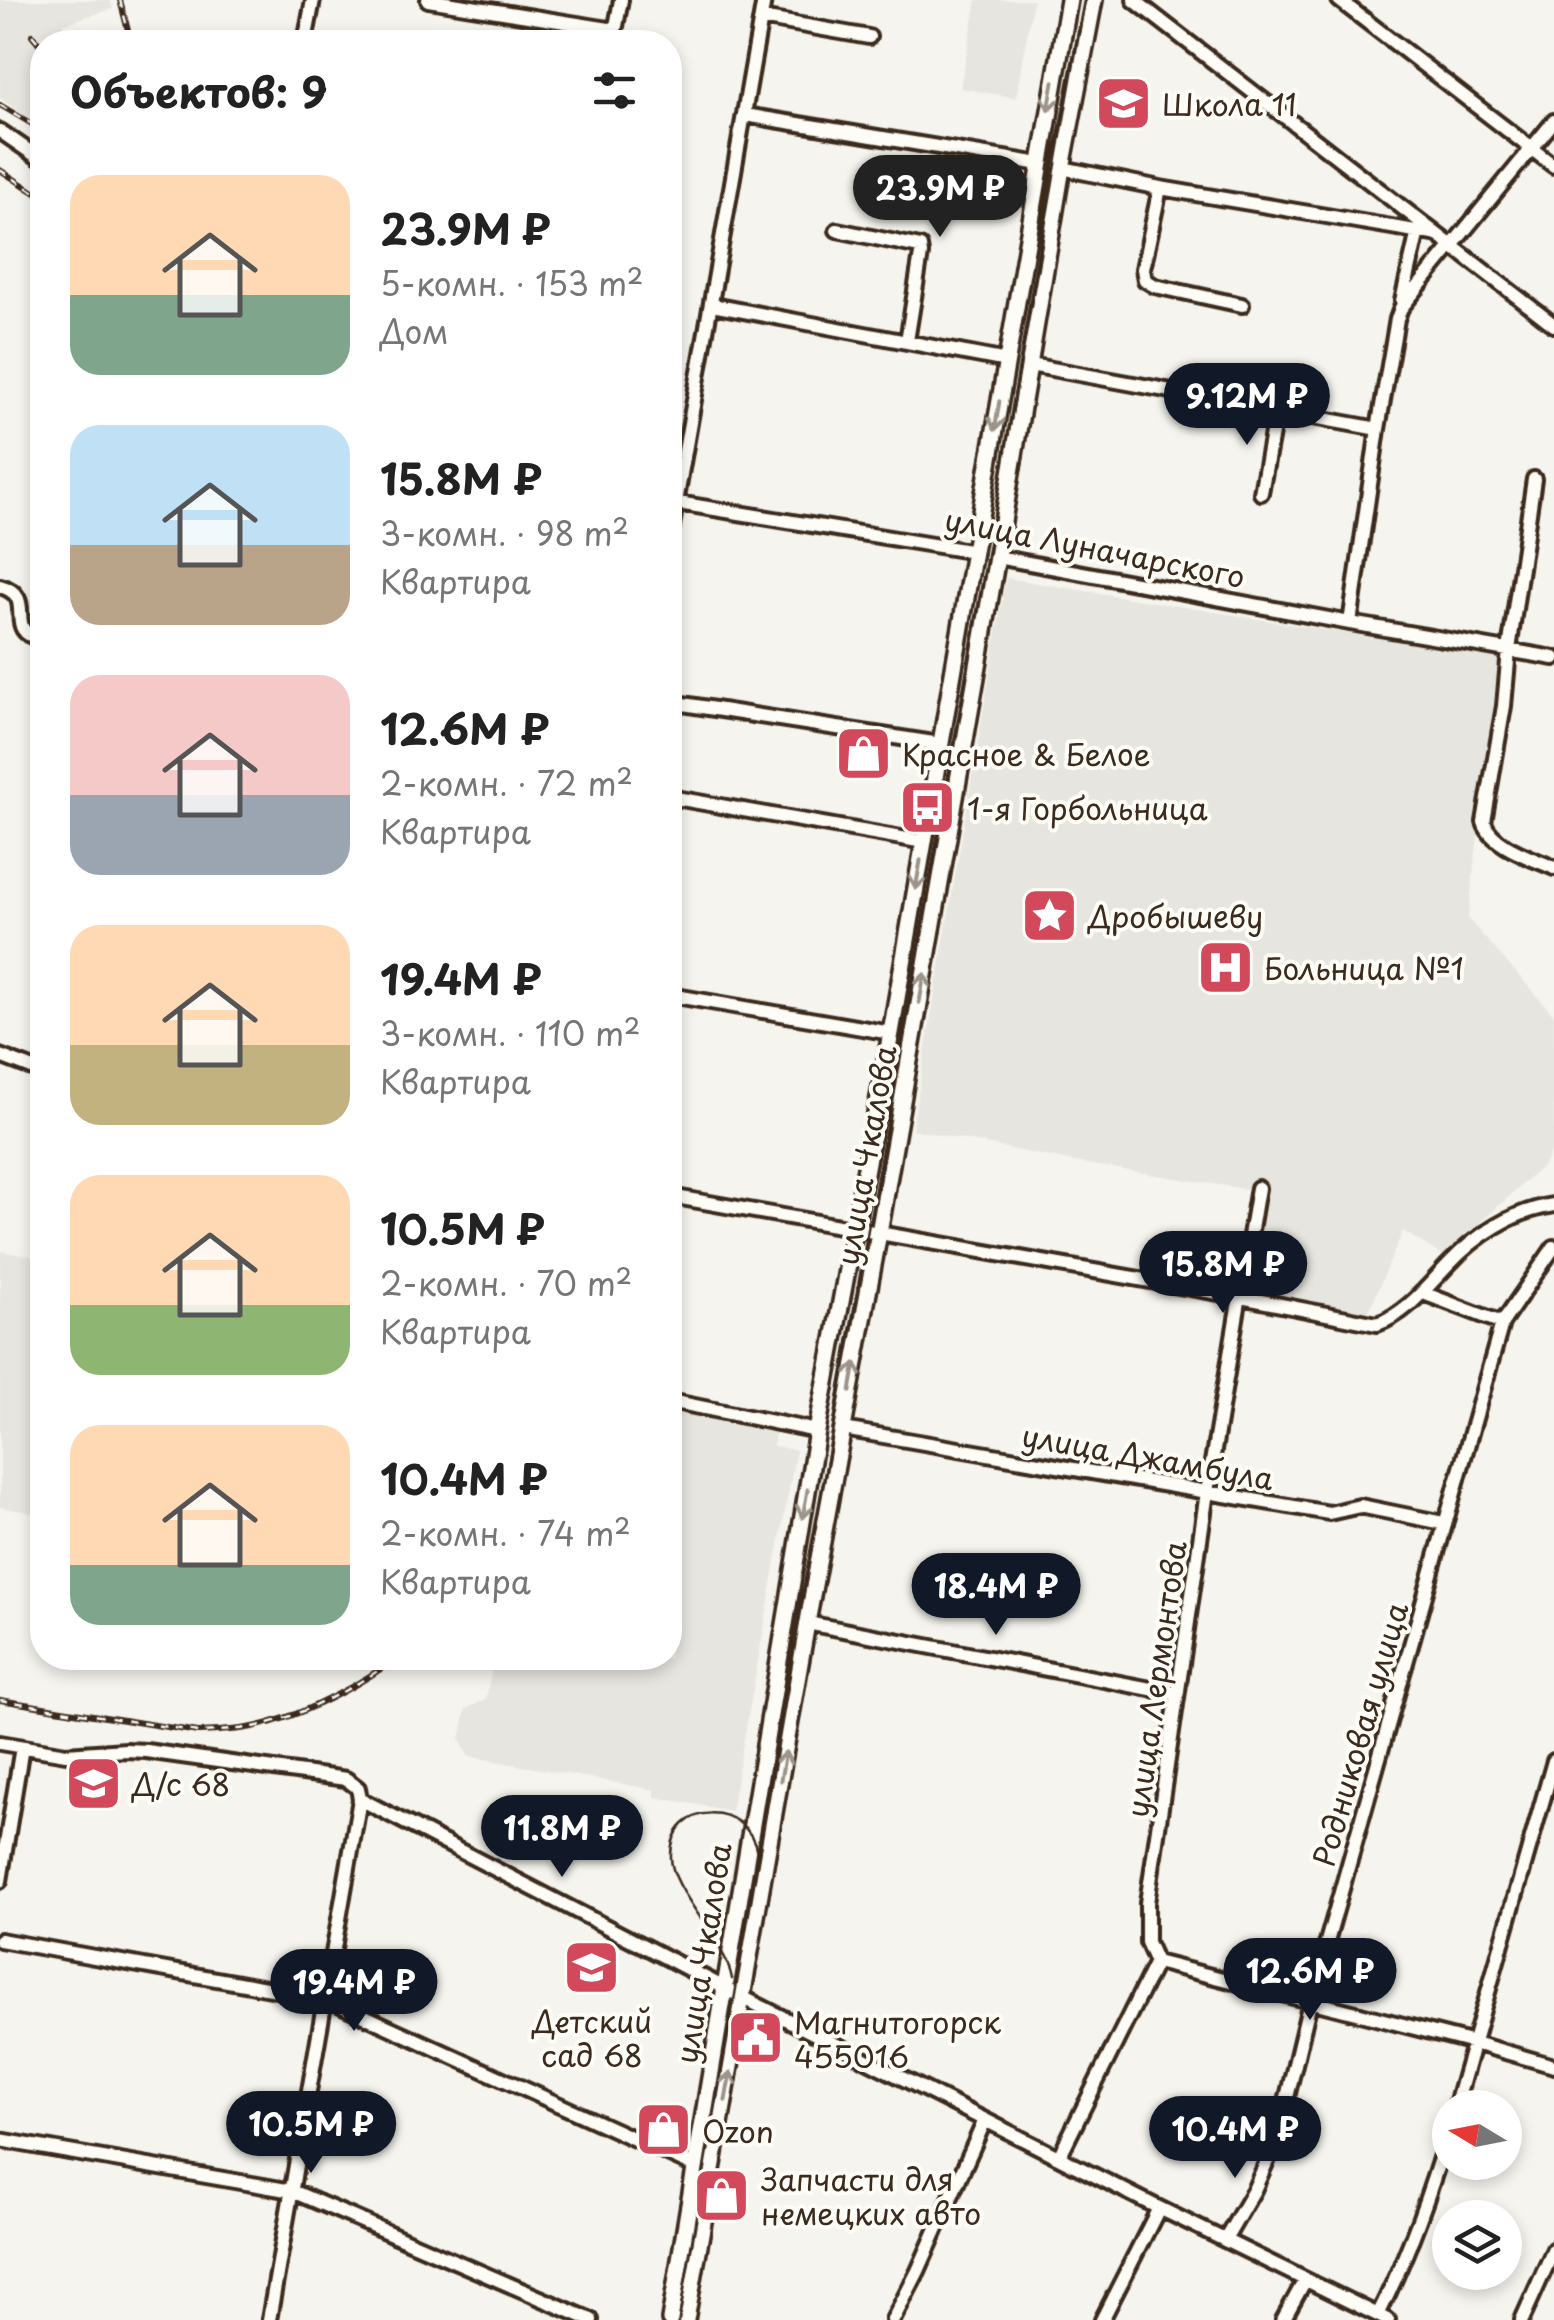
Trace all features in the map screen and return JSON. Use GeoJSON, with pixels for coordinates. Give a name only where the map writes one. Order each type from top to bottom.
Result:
{"type":"FeatureCollection","features":[{"type":"Feature","properties":{"kind":"main road","name":"улица Чкалова"},"geometry":{"type":"LineString","coordinates":[[670,2320],[817,1431],[891,1033],[1069,0]]}},
{"type":"Feature","properties":{"kind":"main road","name":"улица Чкалова"},"geometry":{"type":"LineString","coordinates":[[686,2320],[1094,0]]}},
{"type":"Feature","properties":{"kind":"main road","name":"улица Луначарского"},"geometry":{"type":"LineString","coordinates":[[975,552],[998,556]]}},
{"type":"Feature","properties":{"kind":"street"},"geometry":{"type":"LineString","coordinates":[[307,30],[313,0]]}},
{"type":"Feature","properties":{"kind":"street"},"geometry":{"type":"LineString","coordinates":[[428,0],[583,30]]}},
{"type":"Feature","properties":{"kind":"street"},"geometry":{"type":"LineString","coordinates":[[615,30],[621,0]]}},
{"type":"Feature","properties":{"kind":"street"},"geometry":{"type":"LineString","coordinates":[[682,457],[764,0]]}},
{"type":"Feature","properties":{"kind":"street"},"geometry":{"type":"LineString","coordinates":[[1134,0],[1554,325]]}},
{"type":"Feature","properties":{"kind":"street"},"geometry":{"type":"LineString","coordinates":[[1338,0],[1554,166]]}},
{"type":"Feature","properties":{"kind":"street"},"geometry":{"type":"LineString","coordinates":[[761,18],[869,38]]}},
{"type":"Feature","properties":{"kind":"street"},"geometry":{"type":"LineString","coordinates":[[745,115],[1040,164]]}},
{"type":"Feature","properties":{"kind":"street"},"geometry":{"type":"LineString","coordinates":[[1401,308],[1554,121]]}},
{"type":"Feature","properties":{"kind":"street"},"geometry":{"type":"LineString","coordinates":[[0,131],[30,152]]}},
{"type":"Feature","properties":{"kind":"street"},"geometry":{"type":"LineString","coordinates":[[1062,168],[1436,234]]}},
{"type":"Feature","properties":{"kind":"street"},"geometry":{"type":"LineString","coordinates":[[1160,188],[1143,270],[1145,280],[1155,286],[1242,305]]}},
{"type":"Feature","properties":{"kind":"street"},"geometry":{"type":"LineString","coordinates":[[837,230],[920,247],[907,342]]}},
{"type":"Feature","properties":{"kind":"street"},"geometry":{"type":"LineString","coordinates":[[1350,623],[1378,428],[1397,319],[1418,231]]}},
{"type":"Feature","properties":{"kind":"street"},"geometry":{"type":"LineString","coordinates":[[712,305],[1006,361]]}},
{"type":"Feature","properties":{"kind":"street"},"geometry":{"type":"LineString","coordinates":[[1030,365],[1378,428]]}},
{"type":"Feature","properties":{"kind":"street"},"geometry":{"type":"LineString","coordinates":[[1261,493],[1276,411]]}},
{"type":"Feature","properties":{"kind":"street"},"geometry":{"type":"LineString","coordinates":[[1534,478],[1504,706],[1484,822],[1498,842],[1554,868]]}},
{"type":"Feature","properties":{"kind":"street","name":"улица Луначарского"},"geometry":{"type":"LineString","coordinates":[[682,503],[975,552]]}},
{"type":"Feature","properties":{"kind":"street","name":"улица Луначарского"},"geometry":{"type":"LineString","coordinates":[[998,556],[1554,658]]}},
{"type":"Feature","properties":{"kind":"street"},"geometry":{"type":"LineString","coordinates":[[0,586],[17,594],[20,626],[30,637]]}},
{"type":"Feature","properties":{"kind":"street"},"geometry":{"type":"LineString","coordinates":[[682,704],[940,744]]}},
{"type":"Feature","properties":{"kind":"street"},"geometry":{"type":"LineString","coordinates":[[682,799],[924,842]]}},
{"type":"Feature","properties":{"kind":"street"},"geometry":{"type":"LineString","coordinates":[[682,997],[891,1033]]}},
{"type":"Feature","properties":{"kind":"street"},"geometry":{"type":"LineString","coordinates":[[0,1056],[30,1067]]}},
{"type":"Feature","properties":{"kind":"street","name":"улица Лермонтова"},"geometry":{"type":"LineString","coordinates":[[1156,1962],[1147,1942],[1148,1903],[1207,1492],[1258,1188]]}},
{"type":"Feature","properties":{"kind":"street"},"geometry":{"type":"LineString","coordinates":[[682,1198],[1377,1324],[1423,1293],[1474,1240],[1510,1218],[1554,1206]]}},
{"type":"Feature","properties":{"kind":"street","name":"Родниковая улица"},"geometry":{"type":"LineString","coordinates":[[1225,2240],[1277,2139],[1310,2002],[1502,1322],[1554,1247]]}},
{"type":"Feature","properties":{"kind":"street"},"geometry":{"type":"LineString","coordinates":[[1423,1293],[1502,1322]]}},
{"type":"Feature","properties":{"kind":"street"},"geometry":{"type":"LineString","coordinates":[[682,1403],[817,1431]]}},
{"type":"Feature","properties":{"kind":"street","name":"улица Джамбула"},"geometry":{"type":"LineString","coordinates":[[843,1429],[1329,1513],[1360,1506],[1444,1523]]}},
{"type":"Feature","properties":{"kind":"street"},"geometry":{"type":"LineString","coordinates":[[807,1624],[1177,1694]]}},
{"type":"Feature","properties":{"kind":"street"},"geometry":{"type":"LineString","coordinates":[[0,1743],[75,1754],[146,1751],[339,1777],[358,1788],[360,1799],[327,1999],[269,2320]]}},
{"type":"Feature","properties":{"kind":"street"},"geometry":{"type":"LineString","coordinates":[[0,1881],[22,1747]]}},
{"type":"Feature","properties":{"kind":"street"},"geometry":{"type":"LineString","coordinates":[[1461,2090],[1554,1761]]}},
{"type":"Feature","properties":{"kind":"street"},"geometry":{"type":"LineString","coordinates":[[360,1799],[724,1988],[1383,2318],[1434,2180]]}},
{"type":"Feature","properties":{"kind":"street"},"geometry":{"type":"LineString","coordinates":[[0,1940],[327,1999],[696,2167]]}},
{"type":"Feature","properties":{"kind":"street"},"geometry":{"type":"LineString","coordinates":[[1059,2157],[1156,1962],[1554,2066]]}},
{"type":"Feature","properties":{"kind":"street"},"geometry":{"type":"LineString","coordinates":[[893,2320],[985,2120]]}},
{"type":"Feature","properties":{"kind":"street"},"geometry":{"type":"LineString","coordinates":[[0,2140],[292,2190],[591,2320]]}},
{"type":"Feature","properties":{"kind":"street"},"geometry":{"type":"LineString","coordinates":[[1102,2320],[1158,2208]]}},
{"type":"Feature","properties":{"kind":"street"},"geometry":{"type":"LineString","coordinates":[[1522,2320],[1554,2249]]}},
{"type":"Feature","properties":{"kind":"street"},"geometry":{"type":"LineString","coordinates":[[1284,2320],[1305,2280]]}},
{"type":"Feature","properties":{"kind":"shaded area"},"geometry":{"type":"Polygon","coordinates":[[[0,0],[110,0],[113,9],[63,24],[65,30],[30,30],[30,119],[0,98],[0,0]]]}},
{"type":"Feature","properties":{"kind":"shaded area"},"geometry":{"type":"Polygon","coordinates":[[[977,0],[1033,0],[1016,98],[960,88],[977,0]]]}},
{"type":"Feature","properties":{"kind":"shaded area","name":"Больница №1"},"geometry":{"type":"Polygon","coordinates":[[[1006,578],[1499,658],[1468,919],[1554,1015],[1554,1144],[1545,1164],[1443,1256],[1403,1231],[1368,1313],[1248,1294],[1264,1192],[1074,1162],[912,1129],[1006,578]]]}},
{"type":"Feature","properties":{"kind":"shaded area"},"geometry":{"type":"Polygon","coordinates":[[[0,1251],[30,1256],[30,1513],[0,1507],[0,1251]]]}},
{"type":"Feature","properties":{"kind":"shaded area"},"geometry":{"type":"Polygon","coordinates":[[[682,1413],[776,1430],[773,1446],[796,1450],[731,1811],[655,1797],[655,1790],[468,1756],[460,1739],[466,1709],[486,1699],[492,1670],[682,1670],[682,1413]]]}},
{"type":"Feature","properties":{"kind":"tram line"},"geometry":{"type":"LineString","coordinates":[[679,2320],[1085,0]]}},
{"type":"Feature","properties":{"kind":"tram line"},"geometry":{"type":"LineString","coordinates":[[732,1979],[719,1947],[679,1883],[671,1855],[683,1824],[711,1813],[739,1823],[750,1835],[757,1852]]}},
{"type":"Feature","properties":{"kind":"railway"},"geometry":{"type":"LineString","coordinates":[[120,0],[128,30]]}},
{"type":"Feature","properties":{"kind":"railway"},"geometry":{"type":"LineString","coordinates":[[0,105],[30,123]]}},
{"type":"Feature","properties":{"kind":"railway"},"geometry":{"type":"LineString","coordinates":[[0,170],[30,189]]}},
{"type":"Feature","properties":{"kind":"railway"},"geometry":{"type":"LineString","coordinates":[[0,1700],[198,1732],[234,1730],[301,1712],[378,1670]]}},
{"type":"Feature","properties":{"kind":"place","name":"Школа 11"},"geometry":{"type":"Point","coordinates":[1123,103]}},
{"type":"Feature","properties":{"kind":"place","name":"Красное & Белое"},"geometry":{"type":"Point","coordinates":[863,753]}},
{"type":"Feature","properties":{"kind":"place","name":"1-я Горбольница"},"geometry":{"type":"Point","coordinates":[928,807]}},
{"type":"Feature","properties":{"kind":"place","name":"Дробышеву"},"geometry":{"type":"Point","coordinates":[1049,915]}},
{"type":"Feature","properties":{"kind":"place","name":"Больница №1"},"geometry":{"type":"Point","coordinates":[1225,967]}},
{"type":"Feature","properties":{"kind":"place","name":"Д/с 68"},"geometry":{"type":"Point","coordinates":[93,1783]}},
{"type":"Feature","properties":{"kind":"place","name":"Детский сад 68"},"geometry":{"type":"Point","coordinates":[592,1967]}},
{"type":"Feature","properties":{"kind":"place","name":"Магнитогорск 455016"},"geometry":{"type":"Point","coordinates":[755,2038]}},
{"type":"Feature","properties":{"kind":"place","name":"Ozon"},"geometry":{"type":"Point","coordinates":[663,2130]}},
{"type":"Feature","properties":{"kind":"place","name":"Запчасти для немецких авто"},"geometry":{"type":"Point","coordinates":[722,2195]}}]}
